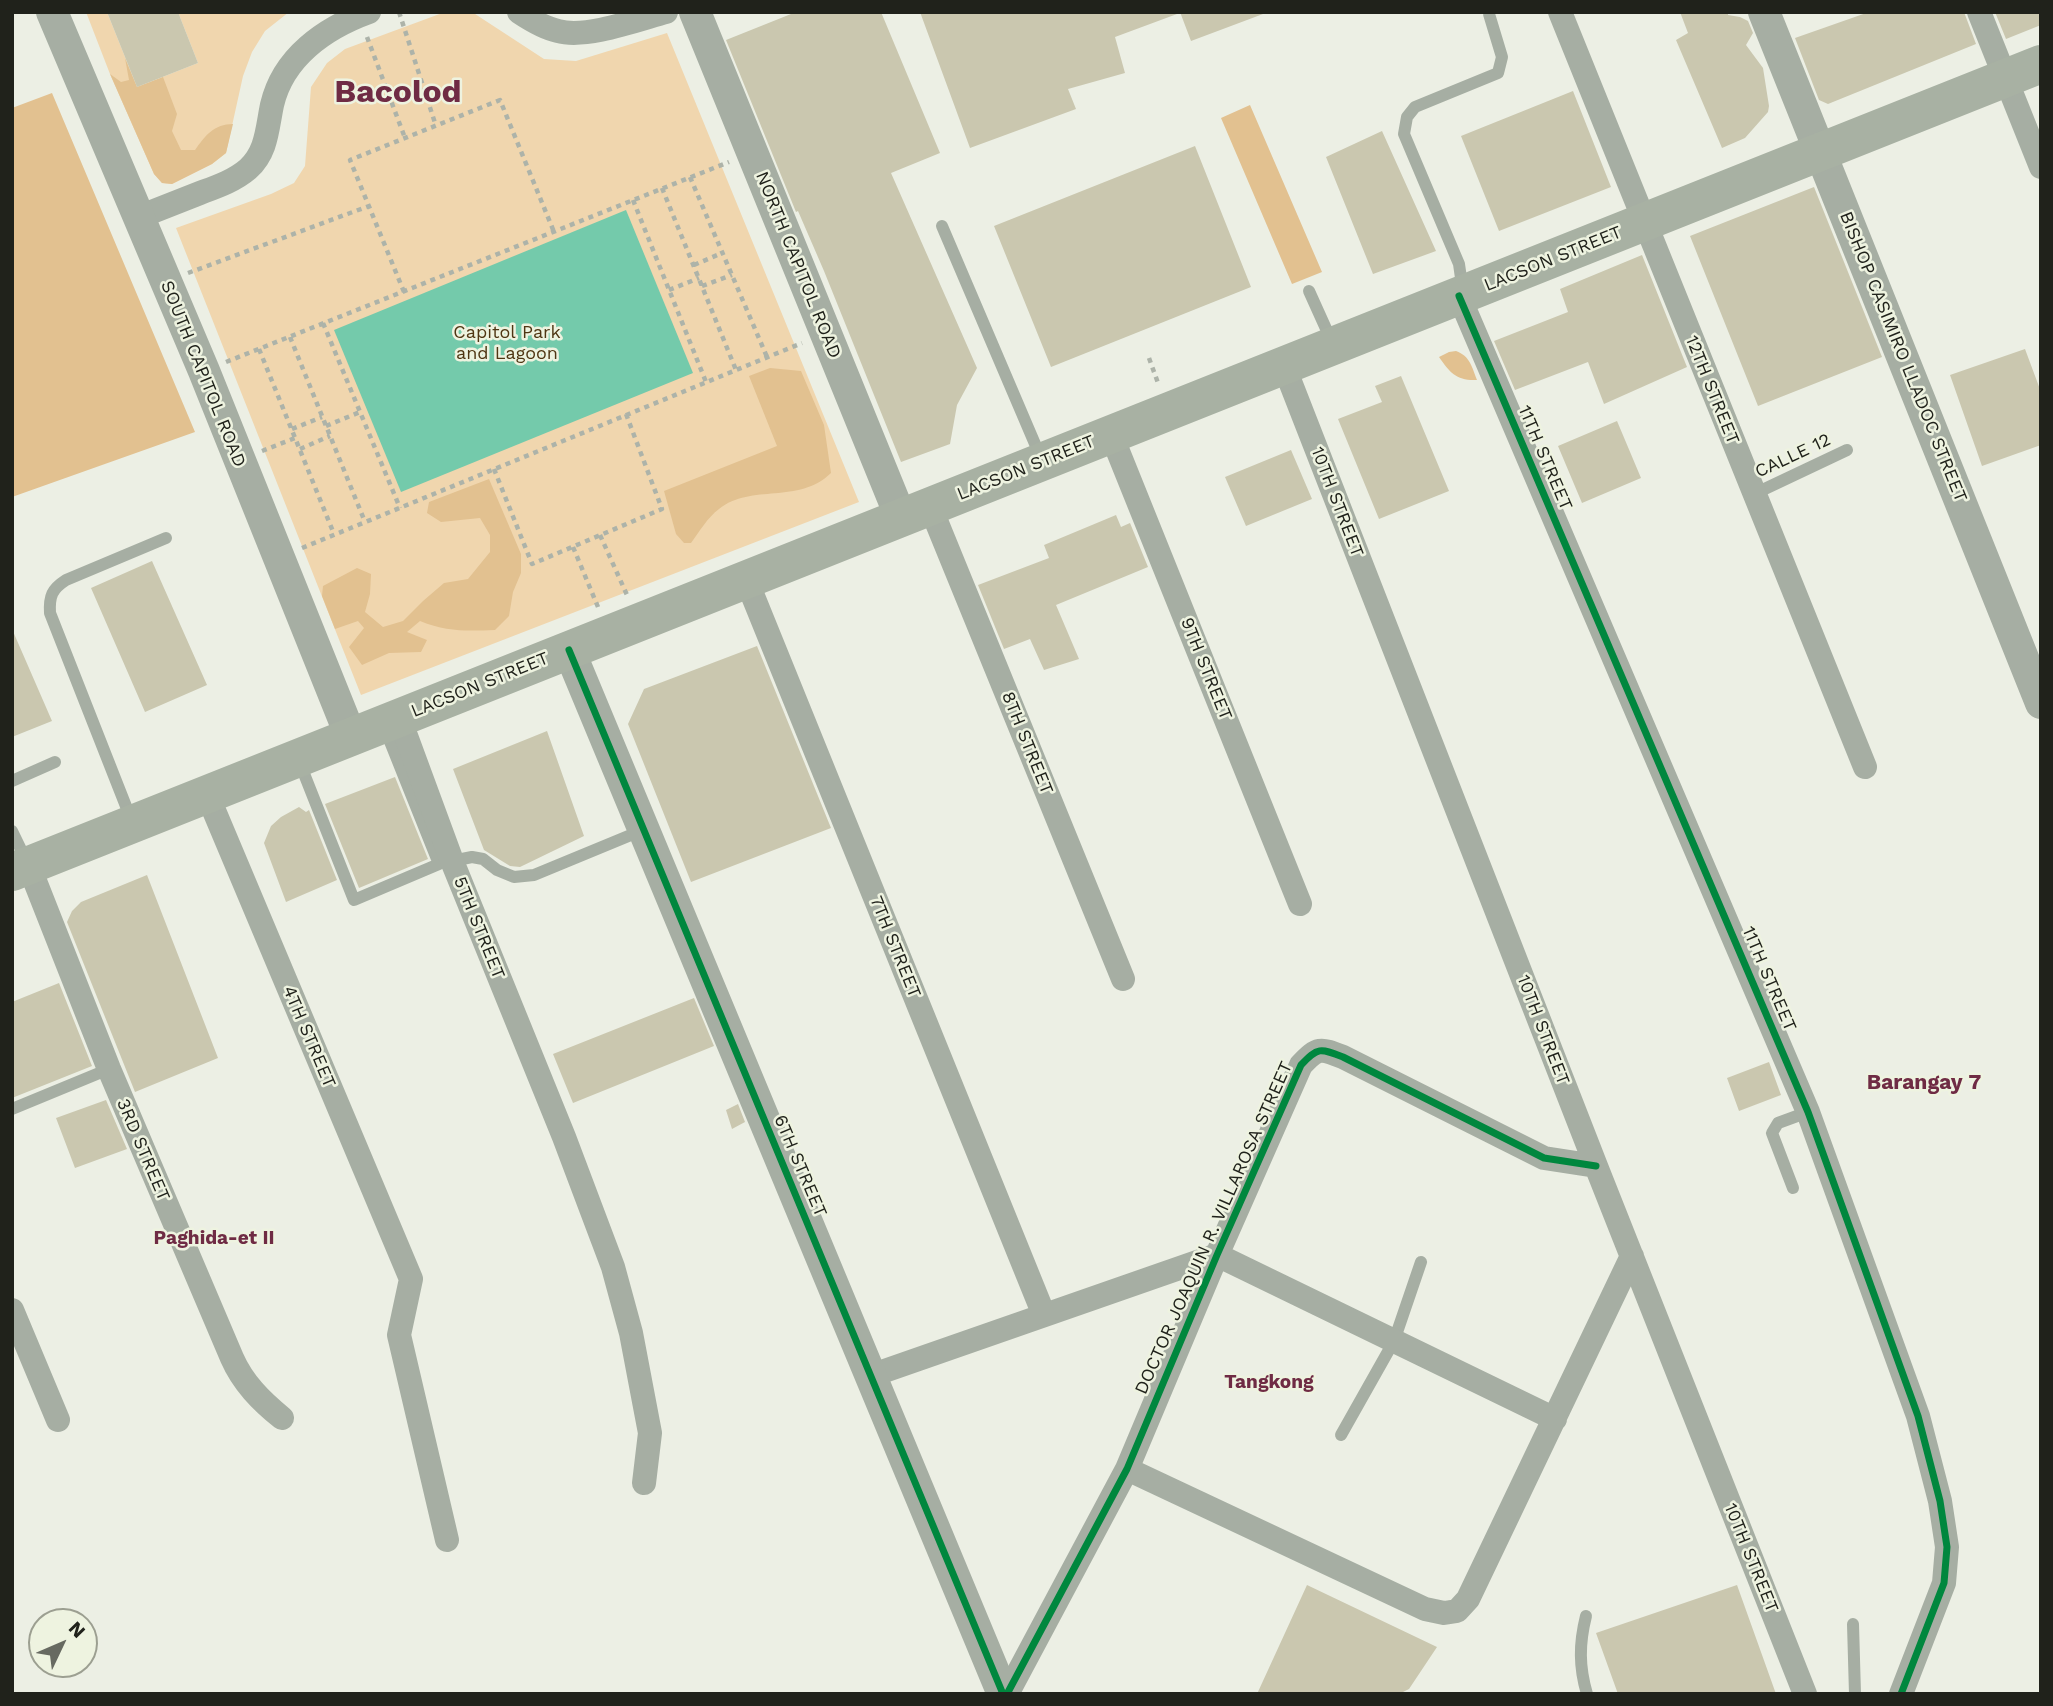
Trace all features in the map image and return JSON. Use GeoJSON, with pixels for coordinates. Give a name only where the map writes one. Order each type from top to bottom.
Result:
{"type":"FeatureCollection","features":[{"type":"Feature","properties":{"kind":"main road","name":"LACSON STREET"},"geometry":{"type":"LineString","coordinates":[[21,869],[2041,64]]}},
{"type":"Feature","properties":{"kind":"street","name":"SOUTH CAPITOL ROAD"},"geometry":{"type":"LineString","coordinates":[[52,12],[204,371],[279,557],[378,726]]}},
{"type":"Feature","properties":{"kind":"street"},"geometry":{"type":"LineString","coordinates":[[519,12],[558,31],[580,34],[666,12]]}},
{"type":"Feature","properties":{"kind":"street","name":"NORTH CAPITOL ROAD"},"geometry":{"type":"LineString","coordinates":[[695,12],[826,333],[915,512]]}},
{"type":"Feature","properties":{"kind":"street","name":"12TH STREET"},"geometry":{"type":"LineString","coordinates":[[1559,12],[1865,767]]}},
{"type":"Feature","properties":{"kind":"street","name":"BISHOP CASIMIRO LLADOC STREET"},"geometry":{"type":"LineString","coordinates":[[1764,12],[2041,702]]}},
{"type":"Feature","properties":{"kind":"street"},"geometry":{"type":"LineString","coordinates":[[1979,12],[2041,167]]}},
{"type":"Feature","properties":{"kind":"street"},"geometry":{"type":"LineString","coordinates":[[139,217],[232,180],[248,168],[263,150],[278,85],[291,64],[309,45],[330,30],[364,14]]}},
{"type":"Feature","properties":{"kind":"street","name":"11TH STREET"},"geometry":{"type":"LineString","coordinates":[[1459,296],[1808,1112],[1918,1416],[1940,1501],[1947,1547],[1944,1583],[1901,1694]]}},
{"type":"Feature","properties":{"kind":"street","name":"10TH STREET"},"geometry":{"type":"LineString","coordinates":[[1284,366],[1805,1694]]}},
{"type":"Feature","properties":{"kind":"street","name":"9TH STREET"},"geometry":{"type":"LineString","coordinates":[[1111,434],[1300,904]]}},
{"type":"Feature","properties":{"kind":"street","name":"8TH STREET"},"geometry":{"type":"LineString","coordinates":[[915,512],[1124,979]]}},
{"type":"Feature","properties":{"kind":"street","name":"7TH STREET"},"geometry":{"type":"LineString","coordinates":[[746,579],[1044,1315]]}},
{"type":"Feature","properties":{"kind":"street","name":"6TH STREET"},"geometry":{"type":"LineString","coordinates":[[569,650],[1005,1694]]}},
{"type":"Feature","properties":{"kind":"street","name":"5TH STREET"},"geometry":{"type":"LineString","coordinates":[[378,726],[452,861],[564,1137],[613,1267],[631,1333],[650,1433],[644,1483]]}},
{"type":"Feature","properties":{"kind":"street","name":"4TH STREET"},"geometry":{"type":"LineString","coordinates":[[207,794],[411,1279],[399,1335],[447,1540]]}},
{"type":"Feature","properties":{"kind":"street","name":"3RD STREET"},"geometry":{"type":"LineString","coordinates":[[21,869],[238,1372],[266,1406],[282,1418]]}},
{"type":"Feature","properties":{"kind":"street","name":"DOCTOR JOAQUIN R. VILLAROSA STREET"},"geometry":{"type":"LineString","coordinates":[[1005,1694],[1127,1469],[1301,1065],[1313,1052],[1327,1050],[1343,1057],[1544,1158],[1596,1166]]}},
{"type":"Feature","properties":{"kind":"street"},"geometry":{"type":"LineString","coordinates":[[870,1376],[1217,1255],[1555,1419]]}},
{"type":"Feature","properties":{"kind":"street"},"geometry":{"type":"LineString","coordinates":[[1127,1469],[1425,1609],[1444,1613],[1457,1611],[1468,1599],[1632,1256]]}},
{"type":"Feature","properties":{"kind":"street"},"geometry":{"type":"LineString","coordinates":[[12,1310],[58,1420]]}},
{"type":"Feature","properties":{"kind":"lane"},"geometry":{"type":"LineString","coordinates":[[1459,296],[1459,264],[1404,134],[1407,117],[1415,107],[1498,73],[1502,57],[1489,14]]}},
{"type":"Feature","properties":{"kind":"lane"},"geometry":{"type":"LineString","coordinates":[[942,226],[1042,462]]}},
{"type":"Feature","properties":{"kind":"lane"},"geometry":{"type":"LineString","coordinates":[[1309,291],[1334,346]]}},
{"type":"Feature","properties":{"kind":"lane","name":"CALLE 12"},"geometry":{"type":"LineString","coordinates":[[1754,494],[1847,450]]}},
{"type":"Feature","properties":{"kind":"lane"},"geometry":{"type":"LineString","coordinates":[[133,824],[50,613],[50,598],[54,588],[66,580],[166,538]]}},
{"type":"Feature","properties":{"kind":"lane"},"geometry":{"type":"LineString","coordinates":[[297,758],[354,900],[439,864],[378,726]]}},
{"type":"Feature","properties":{"kind":"lane"},"geometry":{"type":"LineString","coordinates":[[12,781],[55,762]]}},
{"type":"Feature","properties":{"kind":"lane"},"geometry":{"type":"LineString","coordinates":[[452,861],[472,857],[482,859],[497,870],[514,877],[534,875],[643,830]]}},
{"type":"Feature","properties":{"kind":"lane"},"geometry":{"type":"LineString","coordinates":[[12,831],[21,869]]}},
{"type":"Feature","properties":{"kind":"lane"},"geometry":{"type":"LineString","coordinates":[[12,1110],[109,1069]]}},
{"type":"Feature","properties":{"kind":"lane"},"geometry":{"type":"LineString","coordinates":[[1793,1188],[1772,1133],[1778,1124],[1808,1112]]}},
{"type":"Feature","properties":{"kind":"lane"},"geometry":{"type":"LineString","coordinates":[[1341,1435],[1394,1341],[1422,1262]]}},
{"type":"Feature","properties":{"kind":"lane"},"geometry":{"type":"LineString","coordinates":[[1586,1616],[1579,1658],[1587,1694]]}},
{"type":"Feature","properties":{"kind":"lane"},"geometry":{"type":"LineString","coordinates":[[1853,1624],[1856,1694]]}},
{"type":"Feature","properties":{"kind":"path"},"geometry":{"type":"LineString","coordinates":[[399,12],[436,126]]}},
{"type":"Feature","properties":{"kind":"path"},"geometry":{"type":"LineString","coordinates":[[364,14],[405,138]]}},
{"type":"Feature","properties":{"kind":"path"},"geometry":{"type":"LineString","coordinates":[[404,292],[351,160],[500,100],[554,232]]}},
{"type":"Feature","properties":{"kind":"path"},"geometry":{"type":"LineString","coordinates":[[204,371],[752,153]]}},
{"type":"Feature","properties":{"kind":"path"},"geometry":{"type":"LineString","coordinates":[[690,177],[767,357]]}},
{"type":"Feature","properties":{"kind":"path"},"geometry":{"type":"LineString","coordinates":[[662,188],[736,370]]}},
{"type":"Feature","properties":{"kind":"path"},"geometry":{"type":"LineString","coordinates":[[633,200],[706,382]]}},
{"type":"Feature","properties":{"kind":"path"},"geometry":{"type":"LineString","coordinates":[[165,282],[369,206]]}},
{"type":"Feature","properties":{"kind":"path"},"geometry":{"type":"LineString","coordinates":[[694,265],[722,253]]}},
{"type":"Feature","properties":{"kind":"path"},"geometry":{"type":"LineString","coordinates":[[702,286],[732,275]]}},
{"type":"Feature","properties":{"kind":"path"},"geometry":{"type":"LineString","coordinates":[[669,290],[699,278]]}},
{"type":"Feature","properties":{"kind":"path"},"geometry":{"type":"LineString","coordinates":[[323,323],[400,508]]}},
{"type":"Feature","properties":{"kind":"path"},"geometry":{"type":"LineString","coordinates":[[279,557],[826,333]]}},
{"type":"Feature","properties":{"kind":"path"},"geometry":{"type":"LineString","coordinates":[[290,337],[365,522]]}},
{"type":"Feature","properties":{"kind":"path"},"geometry":{"type":"LineString","coordinates":[[259,349],[334,534]]}},
{"type":"Feature","properties":{"kind":"path"},"geometry":{"type":"LineString","coordinates":[[326,426],[360,412]]}},
{"type":"Feature","properties":{"kind":"path"},"geometry":{"type":"LineString","coordinates":[[494,469],[532,564],[573,547],[662,509],[626,414]]}},
{"type":"Feature","properties":{"kind":"path"},"geometry":{"type":"LineString","coordinates":[[292,429],[322,417]]}},
{"type":"Feature","properties":{"kind":"path"},"geometry":{"type":"LineString","coordinates":[[300,449],[330,436]]}},
{"type":"Feature","properties":{"kind":"path"},"geometry":{"type":"LineString","coordinates":[[239,462],[295,438]]}},
{"type":"Feature","properties":{"kind":"path"},"geometry":{"type":"LineString","coordinates":[[600,535],[624,628]]}},
{"type":"Feature","properties":{"kind":"path"},"geometry":{"type":"LineString","coordinates":[[573,547],[624,628]]}},
{"type":"Feature","properties":{"kind":"green space"},"geometry":{"type":"Polygon","coordinates":[[[86,12],[107,12],[137,87],[198,63],[178,12],[289,12],[265,31],[252,52],[243,76],[226,153],[212,164],[172,184],[162,183],[154,174],[86,12]]]}},
{"type":"Feature","properties":{"kind":"green space","name":"Capitol Park and Lagoon"},"geometry":{"type":"Polygon","coordinates":[[[445,12],[472,12],[544,59],[576,61],[667,33],[859,502],[361,695],[176,228],[294,183],[305,166],[311,87],[327,63],[345,49],[445,12]]]}},
{"type":"Feature","properties":{"kind":"shaded area"},"geometry":{"type":"Polygon","coordinates":[[[125,58],[137,87],[163,77],[177,114],[172,131],[181,150],[195,150],[215,129],[233,124],[226,153],[212,164],[172,184],[162,183],[154,174],[110,74],[121,82],[129,80],[125,58]]]}},
{"type":"Feature","properties":{"kind":"shaded area"},"geometry":{"type":"Polygon","coordinates":[[[52,93],[195,432],[12,497],[12,108],[52,93]]]}},
{"type":"Feature","properties":{"kind":"shaded area"},"geometry":{"type":"Polygon","coordinates":[[[1250,105],[1322,272],[1292,284],[1221,118],[1250,105]]]}},
{"type":"Feature","properties":{"kind":"shaded area"},"geometry":{"type":"Polygon","coordinates":[[[626,210],[693,373],[401,492],[334,330],[626,210]]]}},
{"type":"Feature","properties":{"kind":"shaded area"},"geometry":{"type":"Polygon","coordinates":[[[1456,351],[1467,359],[1477,380],[1455,375],[1439,357],[1456,351]]]}},
{"type":"Feature","properties":{"kind":"shaded area"},"geometry":{"type":"Polygon","coordinates":[[[770,368],[801,371],[824,425],[831,473],[818,483],[790,492],[732,501],[711,516],[691,543],[684,543],[676,534],[664,491],[777,446],[749,376],[770,368]]]}},
{"type":"Feature","properties":{"kind":"shaded area"},"geometry":{"type":"Polygon","coordinates":[[[489,479],[521,554],[521,573],[513,592],[509,616],[495,630],[448,629],[420,621],[407,632],[427,640],[421,652],[389,653],[362,665],[349,647],[364,628],[358,621],[335,629],[322,596],[323,586],[357,568],[371,574],[370,594],[365,612],[383,627],[403,621],[444,583],[468,579],[490,552],[490,535],[480,518],[441,522],[427,513],[429,502],[489,479]]]}},
{"type":"Feature","properties":{"kind":"building"},"geometry":{"type":"Polygon","coordinates":[[[107,12],[178,12],[198,63],[137,87],[107,12]]]}},
{"type":"Feature","properties":{"kind":"building"},"geometry":{"type":"Polygon","coordinates":[[[796,12],[881,12],[940,153],[891,173],[977,368],[957,405],[950,444],[901,462],[726,40],[796,12]]]}},
{"type":"Feature","properties":{"kind":"building"},"geometry":{"type":"Polygon","coordinates":[[[920,12],[1177,14],[1115,37],[1125,73],[1068,89],[1076,109],[970,148],[920,12]]]}},
{"type":"Feature","properties":{"kind":"building"},"geometry":{"type":"Polygon","coordinates":[[[1180,12],[1263,12],[1263,14],[1191,41],[1180,12]]]}},
{"type":"Feature","properties":{"kind":"building"},"geometry":{"type":"Polygon","coordinates":[[[1680,12],[1728,12],[1728,15],[1748,21],[1753,33],[1746,45],[1763,68],[1768,112],[1745,138],[1722,148],[1676,40],[1688,33],[1680,12]]]}},
{"type":"Feature","properties":{"kind":"building"},"geometry":{"type":"Polygon","coordinates":[[[1869,12],[1964,12],[1976,44],[1828,104],[1819,100],[1795,38],[1869,12]]]}},
{"type":"Feature","properties":{"kind":"building"},"geometry":{"type":"Polygon","coordinates":[[[1995,12],[2041,12],[2041,25],[2006,39],[1995,12]]]}},
{"type":"Feature","properties":{"kind":"building"},"geometry":{"type":"Polygon","coordinates":[[[1573,91],[1611,187],[1499,231],[1461,136],[1573,91]]]}},
{"type":"Feature","properties":{"kind":"building"},"geometry":{"type":"Polygon","coordinates":[[[1382,131],[1436,251],[1373,274],[1326,157],[1382,131]]]}},
{"type":"Feature","properties":{"kind":"building"},"geometry":{"type":"Polygon","coordinates":[[[1195,146],[1251,287],[1051,367],[994,226],[1195,146]]]}},
{"type":"Feature","properties":{"kind":"building"},"geometry":{"type":"Polygon","coordinates":[[[1814,187],[1882,357],[1758,406],[1690,236],[1814,187]]]}},
{"type":"Feature","properties":{"kind":"building"},"geometry":{"type":"Polygon","coordinates":[[[1642,255],[1687,367],[1604,404],[1588,362],[1515,390],[1494,341],[1568,312],[1560,289],[1642,255]]]}},
{"type":"Feature","properties":{"kind":"building"},"geometry":{"type":"Polygon","coordinates":[[[2025,349],[2041,392],[2041,445],[1982,466],[1950,375],[2025,349]]]}},
{"type":"Feature","properties":{"kind":"building"},"geometry":{"type":"Polygon","coordinates":[[[1401,376],[1449,491],[1379,519],[1338,419],[1382,402],[1375,386],[1401,376]]]}},
{"type":"Feature","properties":{"kind":"building"},"geometry":{"type":"Polygon","coordinates":[[[1617,421],[1641,478],[1582,503],[1558,446],[1617,421]]]}},
{"type":"Feature","properties":{"kind":"building"},"geometry":{"type":"Polygon","coordinates":[[[1291,450],[1312,499],[1246,526],[1225,477],[1291,450]]]}},
{"type":"Feature","properties":{"kind":"building"},"geometry":{"type":"Polygon","coordinates":[[[1116,515],[1121,527],[1130,523],[1148,567],[1056,605],[1079,659],[1044,670],[1030,639],[1004,649],[978,585],[1049,558],[1044,545],[1116,515]]]}},
{"type":"Feature","properties":{"kind":"building"},"geometry":{"type":"Polygon","coordinates":[[[152,561],[207,685],[145,712],[91,588],[152,561]]]}},
{"type":"Feature","properties":{"kind":"building"},"geometry":{"type":"Polygon","coordinates":[[[12,629],[52,721],[12,737],[12,629]]]}},
{"type":"Feature","properties":{"kind":"building"},"geometry":{"type":"Polygon","coordinates":[[[757,646],[831,828],[691,882],[628,724],[644,689],[757,646]]]}},
{"type":"Feature","properties":{"kind":"building"},"geometry":{"type":"Polygon","coordinates":[[[547,731],[584,836],[520,867],[510,866],[484,850],[453,769],[547,731]]]}},
{"type":"Feature","properties":{"kind":"building"},"geometry":{"type":"Polygon","coordinates":[[[395,777],[428,859],[359,888],[325,804],[395,777]]]}},
{"type":"Feature","properties":{"kind":"building"},"geometry":{"type":"Polygon","coordinates":[[[299,807],[306,812],[309,810],[337,880],[286,902],[264,843],[271,826],[299,807]]]}},
{"type":"Feature","properties":{"kind":"building"},"geometry":{"type":"Polygon","coordinates":[[[147,875],[218,1058],[135,1092],[67,922],[72,911],[81,902],[147,875]]]}},
{"type":"Feature","properties":{"kind":"building"},"geometry":{"type":"Polygon","coordinates":[[[59,983],[92,1066],[12,1098],[12,1002],[59,983]]]}},
{"type":"Feature","properties":{"kind":"building"},"geometry":{"type":"Polygon","coordinates":[[[694,998],[714,1046],[573,1103],[553,1054],[694,998]]]}},
{"type":"Feature","properties":{"kind":"building"},"geometry":{"type":"Polygon","coordinates":[[[1769,1062],[1781,1095],[1739,1111],[1727,1078],[1769,1062]]]}},
{"type":"Feature","properties":{"kind":"building"},"geometry":{"type":"Polygon","coordinates":[[[106,1100],[127,1149],[75,1168],[56,1118],[106,1100]]]}},
{"type":"Feature","properties":{"kind":"building"},"geometry":{"type":"Polygon","coordinates":[[[738,1104],[745,1122],[732,1129],[726,1110],[738,1104]]]}},
{"type":"Feature","properties":{"kind":"building"},"geometry":{"type":"Polygon","coordinates":[[[1307,1585],[1437,1647],[1409,1689],[1399,1694],[1257,1694],[1307,1585]]]}},
{"type":"Feature","properties":{"kind":"building"},"geometry":{"type":"Polygon","coordinates":[[[1737,1585],[1776,1694],[1618,1694],[1596,1633],[1737,1585]]]}},
{"type":"Feature","properties":{"kind":"cycle path"},"geometry":{"type":"LineString","coordinates":[[1459,296],[1808,1112],[1918,1416],[1940,1501],[1947,1547],[1944,1583],[1901,1694]]}},
{"type":"Feature","properties":{"kind":"cycle path"},"geometry":{"type":"LineString","coordinates":[[569,650],[1003,1694]]}},
{"type":"Feature","properties":{"kind":"cycle path"},"geometry":{"type":"LineString","coordinates":[[1007,1694],[1127,1469],[1217,1255],[1301,1065],[1307,1059],[1320,1051],[1335,1054],[1544,1158],[1596,1166]]}},
{"type":"Feature","properties":{"kind":"district","name":"Bacolod"},"geometry":{"type":"Point","coordinates":[398,93]}},
{"type":"Feature","properties":{"kind":"district","name":"Barangay 7"},"geometry":{"type":"Point","coordinates":[1924,1083]}},
{"type":"Feature","properties":{"kind":"district","name":"Paghida-et II"},"geometry":{"type":"Point","coordinates":[214,1238]}},
{"type":"Feature","properties":{"kind":"district","name":"Tangkong"},"geometry":{"type":"Point","coordinates":[1269,1382]}}]}
